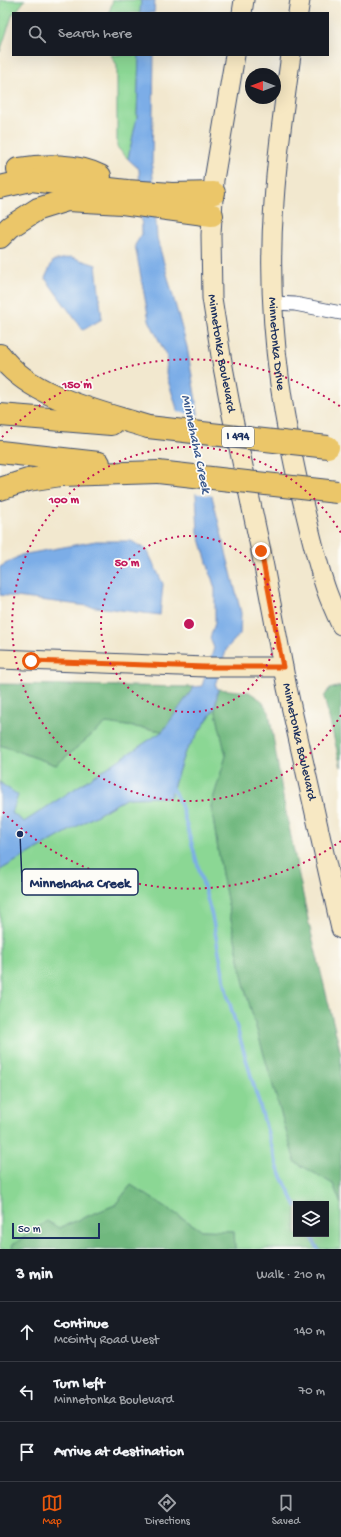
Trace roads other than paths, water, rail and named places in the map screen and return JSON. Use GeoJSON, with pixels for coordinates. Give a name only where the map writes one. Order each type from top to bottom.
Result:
{"type":"FeatureCollection","features":[{"type":"Feature","properties":{"kind":"highway"},"geometry":{"type":"LineString","coordinates":[[0,174],[34,166],[56,166],[94,173],[127,190]]}},
{"type":"Feature","properties":{"kind":"highway"},"geometry":{"type":"LineString","coordinates":[[0,187],[30,180],[172,194],[214,193]]}},
{"type":"Feature","properties":{"kind":"highway"},"geometry":{"type":"LineString","coordinates":[[0,237],[10,227],[38,209],[68,200],[122,203],[212,215]]}},
{"type":"Feature","properties":{"kind":"highway"},"geometry":{"type":"LineString","coordinates":[[0,355],[8,366],[38,388],[61,399],[148,427]]}},
{"type":"Feature","properties":{"kind":"highway","name":"I 494"},"geometry":{"type":"LineString","coordinates":[[0,415],[148,427],[335,448]]}},
{"type":"Feature","properties":{"kind":"highway"},"geometry":{"type":"LineString","coordinates":[[0,452],[88,461],[158,472],[339,493]]}},
{"type":"Feature","properties":{"kind":"highway"},"geometry":{"type":"LineString","coordinates":[[0,489],[28,480],[61,475],[158,472]]}},
{"type":"Feature","properties":{"kind":"main road"},"geometry":{"type":"LineString","coordinates":[[242,12],[244,0]]}},
{"type":"Feature","properties":{"kind":"main road"},"geometry":{"type":"LineString","coordinates":[[298,12],[300,0]]}},
{"type":"Feature","properties":{"kind":"main road","name":"Minnetonka Boulevard"},"geometry":{"type":"LineString","coordinates":[[235,56],[214,180],[211,255],[212,298],[221,356],[283,667],[341,929]]}},
{"type":"Feature","properties":{"kind":"main road","name":"Minnetonka Drive"},"geometry":{"type":"LineString","coordinates":[[291,56],[280,138],[274,203],[273,302],[278,378],[295,471],[316,555],[327,592],[341,625]]}},
{"type":"Feature","properties":{"kind":"main road"},"geometry":{"type":"LineString","coordinates":[[0,659],[205,667],[283,667]]}},
{"type":"Feature","properties":{"kind":"street"},"geometry":{"type":"LineString","coordinates":[[273,302],[295,304],[341,312]]}},
{"type":"Feature","properties":{"kind":"water"},"geometry":{"type":"Polygon","coordinates":[[[141,0],[155,0],[154,12],[140,12],[141,0]]]}},
{"type":"Feature","properties":{"kind":"water"},"geometry":{"type":"Polygon","coordinates":[[[139,56],[154,56],[152,164],[157,238],[187,347],[212,496],[241,613],[240,634],[227,648],[215,685],[218,689],[215,708],[184,754],[170,797],[127,798],[0,870],[0,783],[18,795],[12,813],[24,822],[163,731],[194,687],[202,686],[214,648],[210,638],[215,623],[215,589],[198,532],[196,495],[178,412],[166,374],[167,357],[149,320],[135,245],[142,234],[139,169],[128,159],[137,117],[139,56]]]}},
{"type":"Feature","properties":{"kind":"water"},"geometry":{"type":"Polygon","coordinates":[[[71,257],[96,265],[102,319],[83,330],[45,278],[53,261],[71,257]]]}},
{"type":"Feature","properties":{"kind":"water"},"geometry":{"type":"Polygon","coordinates":[[[96,541],[131,541],[147,550],[163,584],[160,615],[0,595],[0,567],[21,555],[96,541]]]}},
{"type":"Feature","properties":{"kind":"waterway"},"geometry":{"type":"LineString","coordinates":[[171,786],[181,805],[212,916],[227,994],[278,1168],[294,1201]]}},
{"type":"Feature","properties":{"kind":"waterway"},"geometry":{"type":"LineString","coordinates":[[312,1237],[318,1249]]}},
{"type":"Feature","properties":{"kind":"place","name":"Minnehaha Creek"},"geometry":{"type":"Point","coordinates":[20,834]}}]}
